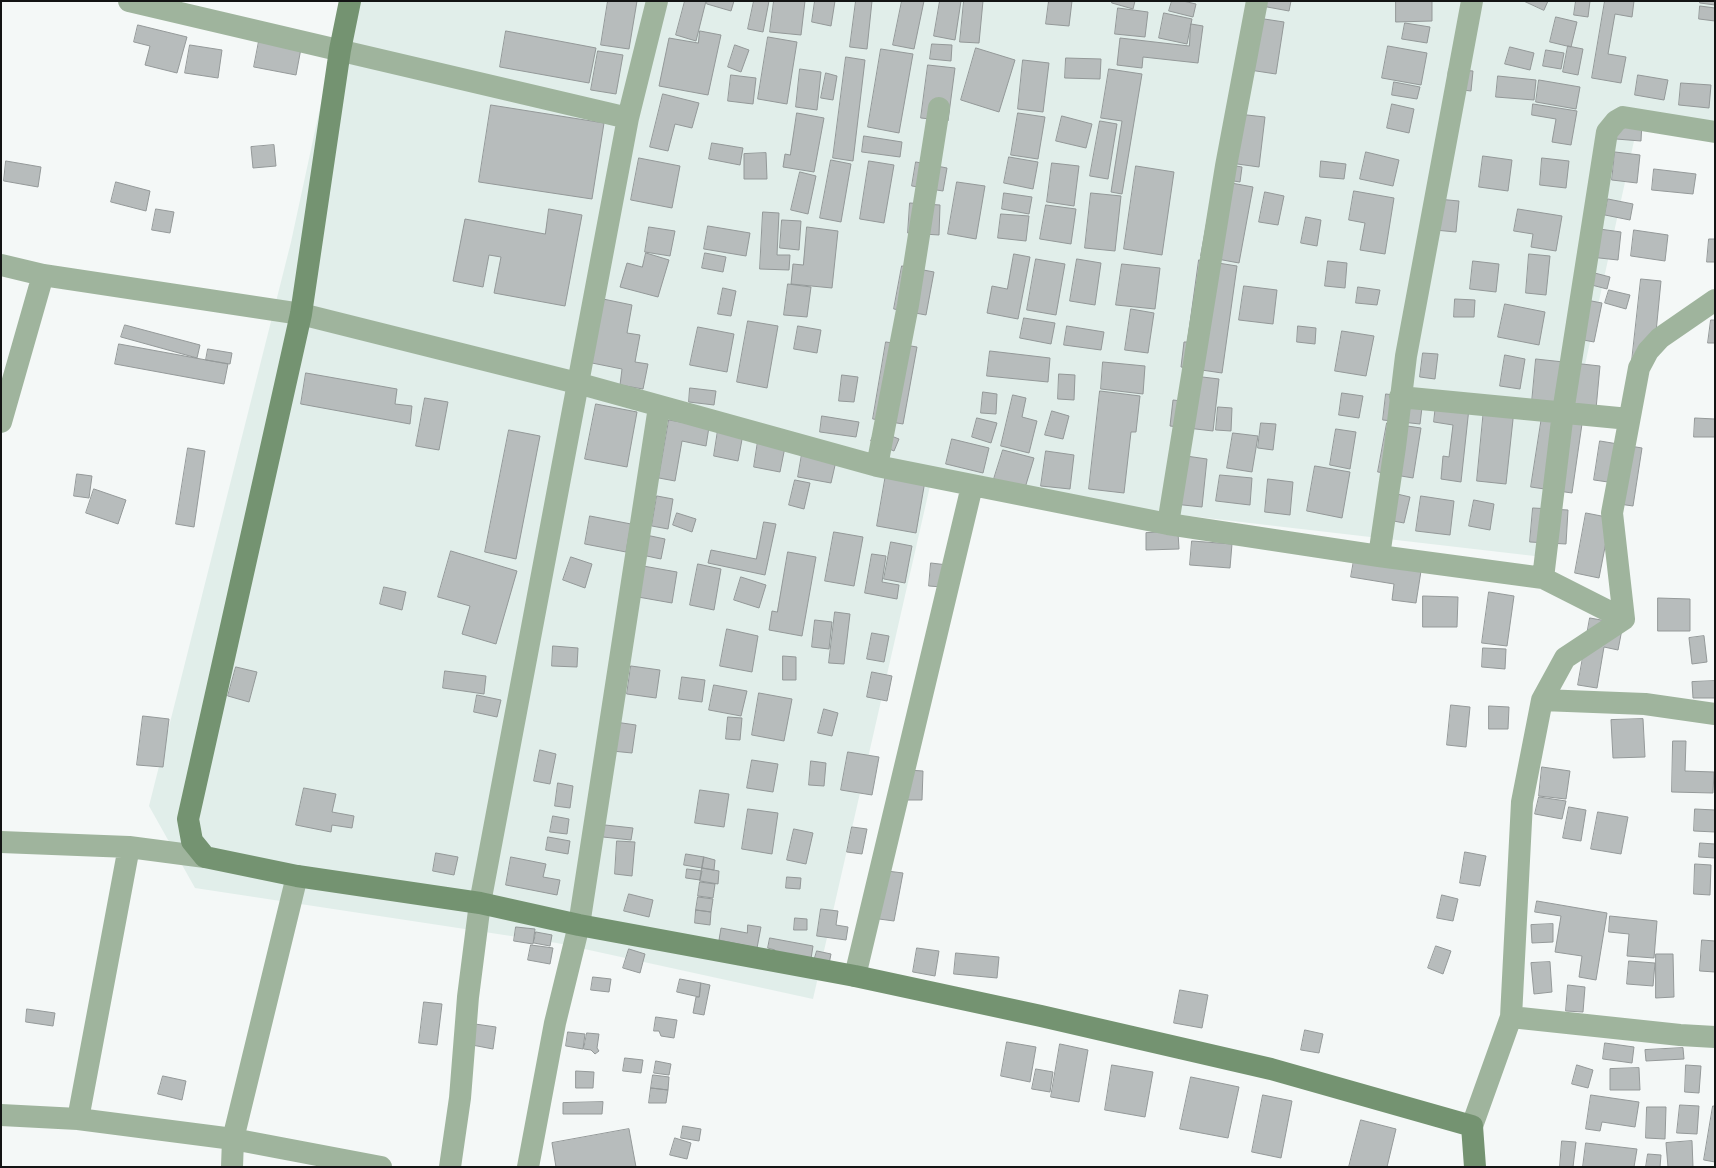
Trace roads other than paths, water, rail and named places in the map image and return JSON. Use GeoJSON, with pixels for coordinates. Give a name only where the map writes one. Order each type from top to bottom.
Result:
{"type":"FeatureCollection","features":[{"type":"Feature","properties":{"kind":"street"},"geometry":{"type":"LineString","coordinates":[[129,1],[628,118]]}},
{"type":"Feature","properties":{"kind":"street"},"geometry":{"type":"LineString","coordinates":[[205,857],[192,841],[188,819],[301,314],[340,50],[350,1]]}},
{"type":"Feature","properties":{"kind":"street"},"geometry":{"type":"LineString","coordinates":[[450,1167],[460,1098],[468,997],[480,902],[628,118],[657,1]]}},
{"type":"Feature","properties":{"kind":"street"},"geometry":{"type":"LineString","coordinates":[[1168,524],[1226,166],[1257,1]]}},
{"type":"Feature","properties":{"kind":"street"},"geometry":{"type":"LineString","coordinates":[[1379,556],[1395,447],[1406,356],[1472,1]]}},
{"type":"Feature","properties":{"kind":"street"},"geometry":{"type":"LineString","coordinates":[[877,466],[908,305],[939,108]]}},
{"type":"Feature","properties":{"kind":"street"},"geometry":{"type":"LineString","coordinates":[[1543,578],[1563,412],[1608,132],[1616,121],[1623,117],[1715,132]]}},
{"type":"Feature","properties":{"kind":"street"},"geometry":{"type":"LineString","coordinates":[[1,264],[44,275],[301,314],[577,383],[659,407],[877,466],[972,486],[1168,524],[1379,556],[1543,578],[1624,619]]}},
{"type":"Feature","properties":{"kind":"street"},"geometry":{"type":"LineString","coordinates":[[1,422],[44,275]]}},
{"type":"Feature","properties":{"kind":"street"},"geometry":{"type":"LineString","coordinates":[[1624,619],[1612,513],[1639,368],[1648,351],[1660,338],[1715,300]]}},
{"type":"Feature","properties":{"kind":"street"},"geometry":{"type":"LineString","coordinates":[[1400,397],[1629,419]]}},
{"type":"Feature","properties":{"kind":"street"},"geometry":{"type":"LineString","coordinates":[[528,1167],[555,1023],[579,925],[659,407]]}},
{"type":"Feature","properties":{"kind":"street"},"geometry":{"type":"LineString","coordinates":[[855,976],[972,486]]}},
{"type":"Feature","properties":{"kind":"street"},"geometry":{"type":"LineString","coordinates":[[1475,1167],[1472,1126],[1511,1017],[1522,802],[1542,700],[1565,658],[1624,619]]}},
{"type":"Feature","properties":{"kind":"street"},"geometry":{"type":"LineString","coordinates":[[1542,700],[1644,704],[1715,714]]}},
{"type":"Feature","properties":{"kind":"street"},"geometry":{"type":"LineString","coordinates":[[1,842],[129,847],[205,857],[297,876],[480,902],[579,925],[855,976],[1049,1018],[1270,1069],[1472,1126]]}},
{"type":"Feature","properties":{"kind":"street"},"geometry":{"type":"LineString","coordinates":[[78,1119],[129,847]]}},
{"type":"Feature","properties":{"kind":"street"},"geometry":{"type":"LineString","coordinates":[[232,1167],[233,1139],[297,876]]}},
{"type":"Feature","properties":{"kind":"street"},"geometry":{"type":"LineString","coordinates":[[1511,1017],[1680,1035],[1715,1037]]}},
{"type":"Feature","properties":{"kind":"street"},"geometry":{"type":"LineString","coordinates":[[1,1115],[78,1119],[233,1139],[381,1167]]}}]}
